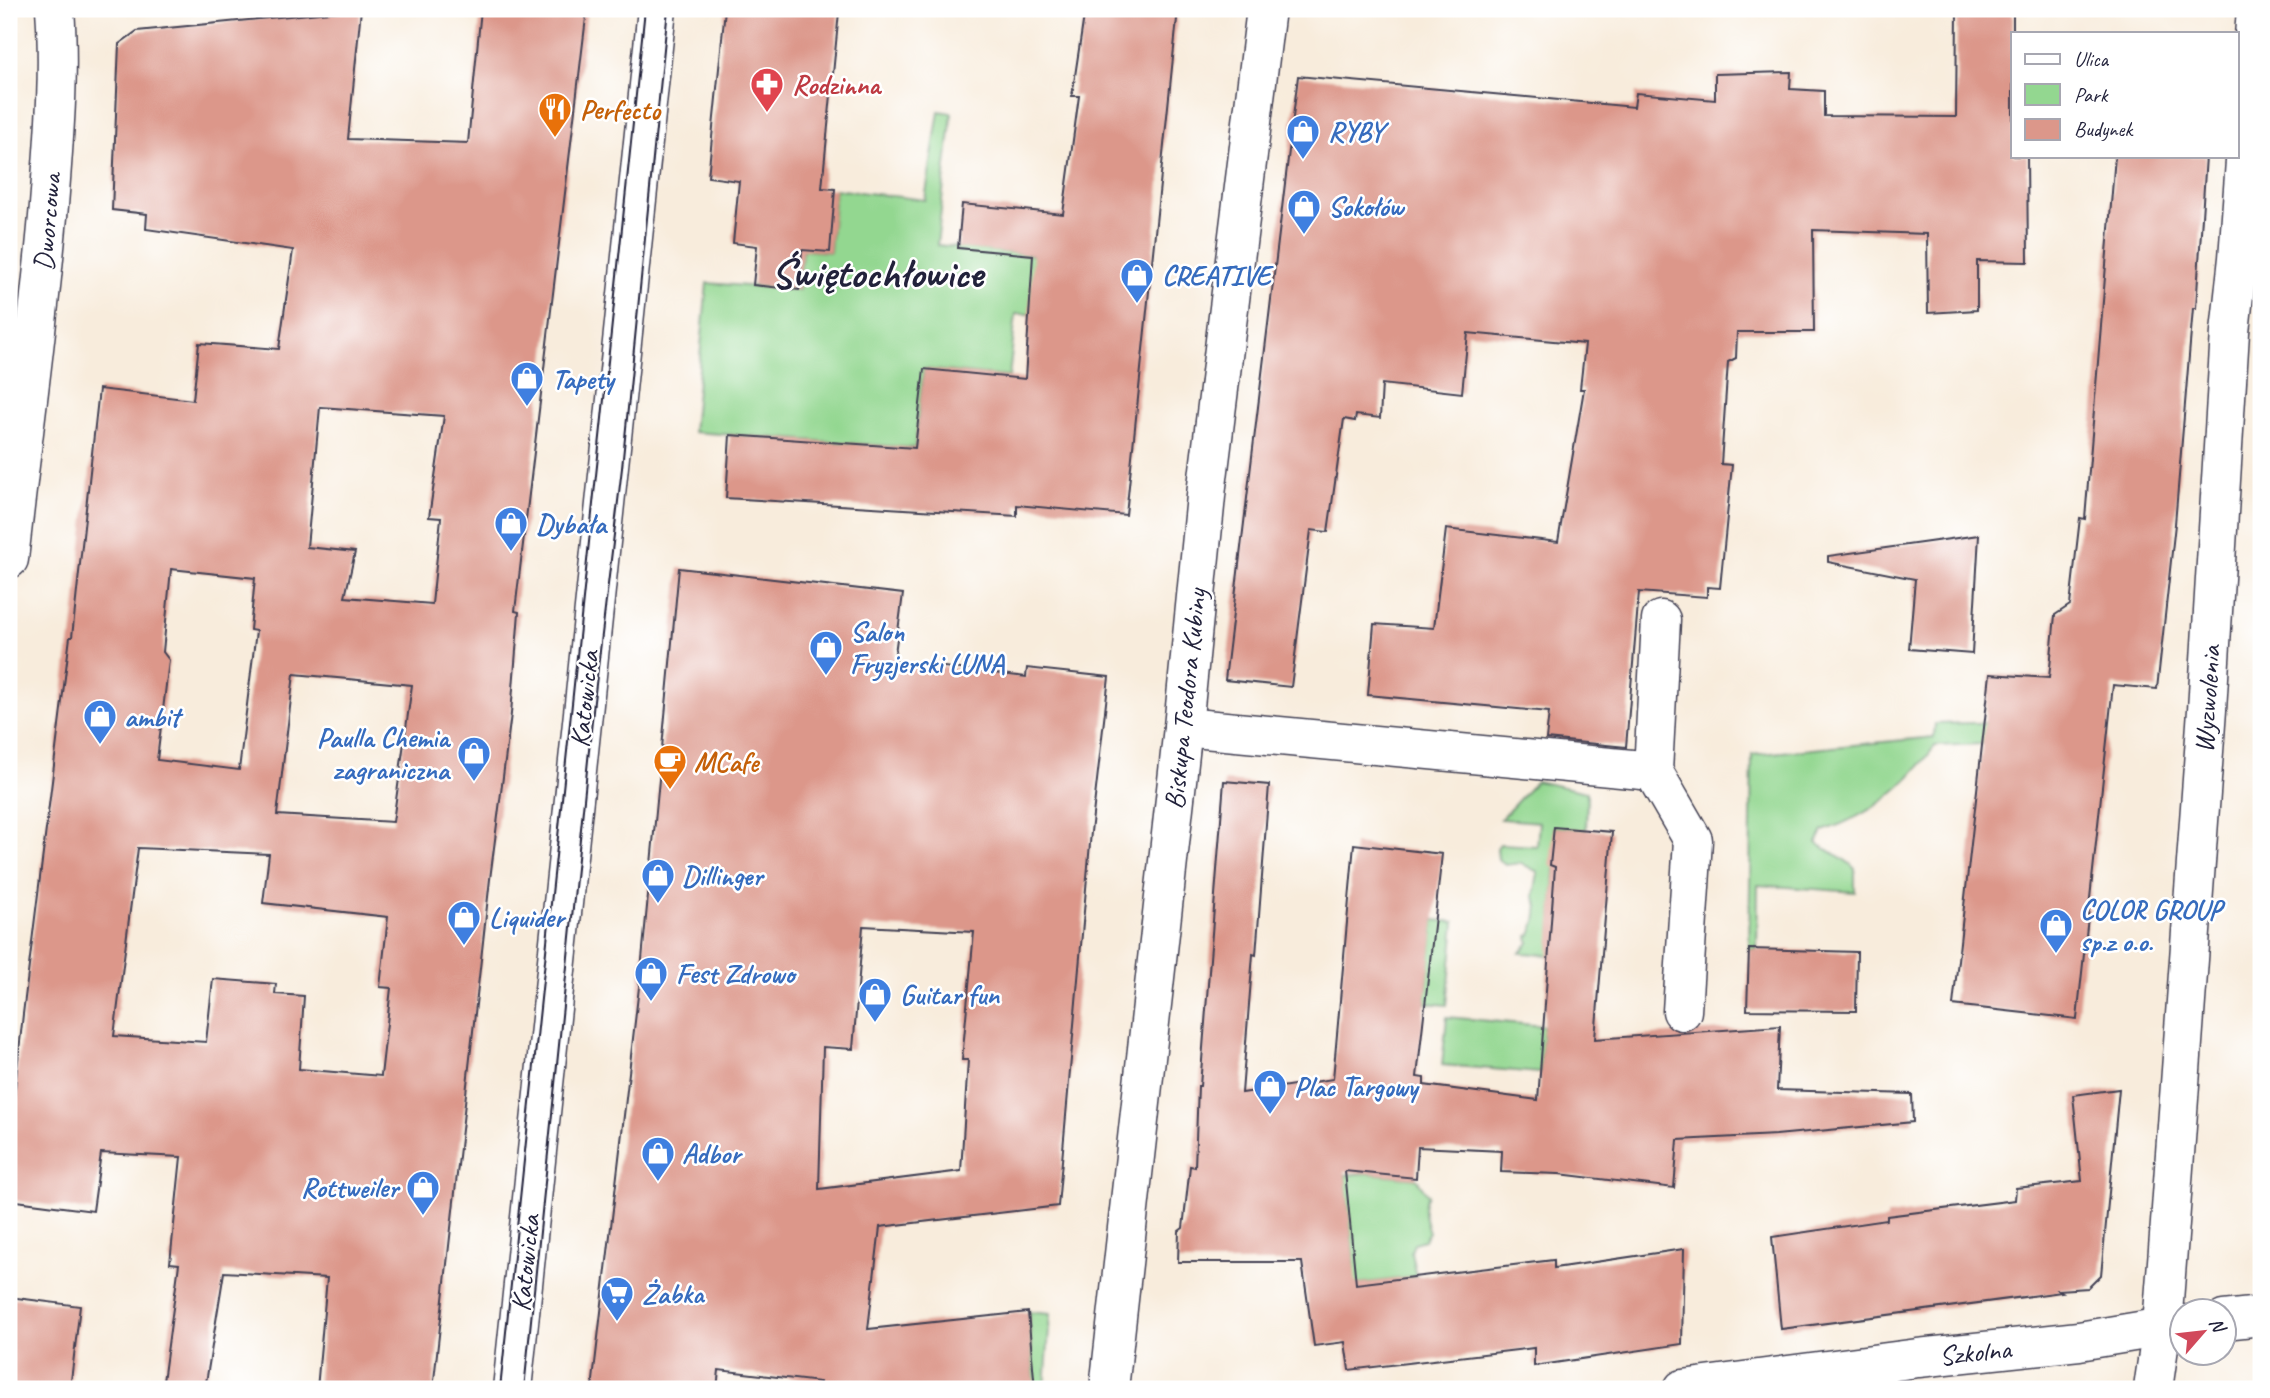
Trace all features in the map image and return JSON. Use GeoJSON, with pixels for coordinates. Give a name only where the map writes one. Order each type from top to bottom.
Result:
{"type":"FeatureCollection","features":[{"type":"Feature","properties":{"kind":"street","name":"Dworcowa"},"geometry":{"type":"LineString","coordinates":[[9,559],[48,216],[58,41],[55,9]]}},
{"type":"Feature","properties":{"kind":"street","name":"Katowicka"},"geometry":{"type":"LineString","coordinates":[[512,1389],[657,9]]}},
{"type":"Feature","properties":{"kind":"street","name":"Biskupa Teodora Kubiny"},"geometry":{"type":"LineString","coordinates":[[1108,1389],[1183,727],[1207,486],[1266,9]]}},
{"type":"Feature","properties":{"kind":"street","name":"Wyzwolenia"},"geometry":{"type":"LineString","coordinates":[[2174,1296],[2230,332],[2256,9]]}},
{"type":"Feature","properties":{"kind":"street"},"geometry":{"type":"LineString","coordinates":[[1661,620],[1653,771],[1693,840],[1682,1012]]}},
{"type":"Feature","properties":{"kind":"street"},"geometry":{"type":"LineString","coordinates":[[1183,727],[1653,771]]}},
{"type":"Feature","properties":{"kind":"street"},"geometry":{"type":"LineString","coordinates":[[2238,1318],[2261,1316]]}},
{"type":"Feature","properties":{"kind":"street","name":"Szkolna"},"geometry":{"type":"LineString","coordinates":[[1683,1389],[1918,1358],[2079,1341],[2168,1326]]}},
{"type":"Feature","properties":{"kind":"street","name":"Wyzwolenia"},"geometry":{"type":"LineString","coordinates":[[2153,1389],[2168,1338]]}},
{"type":"Feature","properties":{"kind":"green space"},"geometry":{"type":"Polygon","coordinates":[[[939,111],[952,113],[937,245],[1060,258],[1030,314],[1016,314],[1009,377],[924,369],[915,448],[693,432],[707,283],[799,290],[802,250],[830,252],[835,189],[925,200],[939,111]]]}},
{"type":"Feature","properties":{"kind":"green space"},"geometry":{"type":"Polygon","coordinates":[[[2097,720],[2097,739],[1935,746],[1911,775],[1886,798],[1857,817],[1823,831],[1817,843],[1855,869],[1855,892],[1758,885],[1757,949],[1749,949],[1752,755],[1934,737],[1935,724],[2097,720]]]}},
{"type":"Feature","properties":{"kind":"green space"},"geometry":{"type":"Polygon","coordinates":[[[1536,781],[1587,792],[1586,830],[1554,827],[1555,867],[1550,955],[1520,953],[1529,943],[1528,936],[1531,935],[1536,922],[1538,905],[1534,896],[1538,872],[1521,863],[1505,865],[1498,859],[1497,848],[1500,844],[1537,846],[1539,822],[1501,819],[1536,781]]]}},
{"type":"Feature","properties":{"kind":"green space"},"geometry":{"type":"Polygon","coordinates":[[[1434,920],[1455,922],[1447,1005],[1425,1003],[1434,920]]]}},
{"type":"Feature","properties":{"kind":"green space"},"geometry":{"type":"Polygon","coordinates":[[[1447,1017],[1544,1026],[1540,1073],[1442,1065],[1447,1017]]]}},
{"type":"Feature","properties":{"kind":"green space"},"geometry":{"type":"Polygon","coordinates":[[[1366,1173],[1416,1178],[1428,1195],[1424,1213],[1429,1232],[1424,1240],[1414,1243],[1411,1252],[1416,1277],[1348,1285],[1354,1266],[1345,1175],[1366,1173]]]}},
{"type":"Feature","properties":{"kind":"green space"},"geometry":{"type":"Polygon","coordinates":[[[1028,1312],[1050,1314],[1045,1389],[1035,1389],[1028,1312]]]}},
{"type":"Feature","properties":{"kind":"building"},"geometry":{"type":"Polygon","coordinates":[[[361,9],[348,139],[468,143],[481,9],[587,9],[515,611],[519,612],[511,714],[433,1389],[317,1389],[327,1278],[224,1272],[205,1389],[162,1389],[179,1264],[170,1263],[181,1157],[101,1153],[93,1211],[9,1200],[9,1144],[23,1014],[72,637],[99,389],[193,400],[199,343],[279,349],[293,250],[146,229],[147,214],[112,210],[119,44],[137,31],[361,9]],[[320,407],[307,547],[355,552],[345,597],[432,604],[441,518],[429,517],[444,416],[320,407]],[[171,569],[163,652],[169,660],[157,760],[239,770],[256,631],[250,630],[255,578],[171,569]],[[294,674],[277,815],[393,822],[412,685],[294,674]],[[138,848],[114,1036],[206,1042],[213,979],[276,984],[275,994],[304,996],[299,1069],[381,1076],[391,988],[380,987],[388,917],[263,903],[269,854],[138,848]]]}},
{"type":"Feature","properties":{"kind":"building"},"geometry":{"type":"Polygon","coordinates":[[[725,9],[811,9],[839,12],[822,188],[835,189],[830,252],[802,250],[799,290],[753,285],[757,246],[733,243],[739,181],[708,177],[725,9]]]}},
{"type":"Feature","properties":{"kind":"building"},"geometry":{"type":"Polygon","coordinates":[[[1085,9],[1178,9],[1126,515],[1017,505],[1017,516],[726,498],[730,435],[915,448],[924,369],[1025,379],[1033,255],[958,248],[962,204],[1063,214],[1079,96],[1072,96],[1085,9]]]}},
{"type":"Feature","properties":{"kind":"building"},"geometry":{"type":"Polygon","coordinates":[[[1957,9],[2013,9],[2011,158],[2027,158],[2028,262],[1977,261],[1977,310],[1928,313],[1927,234],[1813,230],[1814,332],[1737,332],[1736,358],[1728,362],[1721,464],[1732,465],[1720,588],[1707,587],[1707,597],[1639,592],[1626,747],[1546,739],[1549,712],[1368,695],[1374,624],[1434,628],[1446,529],[1558,542],[1584,389],[1580,389],[1585,344],[1468,333],[1462,393],[1382,384],[1380,418],[1356,415],[1355,421],[1344,419],[1328,532],[1311,530],[1291,687],[1225,680],[1298,76],[1634,107],[1636,93],[1715,100],[1715,74],[1791,72],[1790,89],[1824,91],[1824,116],[1956,117],[1957,9]]]}},
{"type":"Feature","properties":{"kind":"building"},"geometry":{"type":"Polygon","coordinates":[[[2115,158],[2206,158],[2196,308],[2193,308],[2175,524],[2157,689],[2113,685],[2077,1019],[1953,1005],[1990,674],[2049,678],[2055,615],[2070,605],[2080,518],[2085,519],[2115,158]]]}},
{"type":"Feature","properties":{"kind":"building"},"geometry":{"type":"Polygon","coordinates":[[[1979,535],[1972,654],[1909,649],[1915,579],[1828,562],[1828,556],[1979,535]]]}},
{"type":"Feature","properties":{"kind":"building"},"geometry":{"type":"Polygon","coordinates":[[[679,568],[903,594],[894,661],[1026,677],[1027,668],[1109,677],[1091,832],[1058,1206],[880,1227],[868,1329],[1028,1312],[1035,1389],[819,1389],[820,1382],[719,1370],[717,1389],[592,1389],[641,970],[679,568]],[[863,926],[853,1049],[823,1047],[819,1189],[961,1171],[968,1060],[962,1060],[974,932],[863,926]]]}},
{"type":"Feature","properties":{"kind":"building"},"geometry":{"type":"Polygon","coordinates":[[[1224,781],[1269,785],[1242,1093],[1333,1079],[1354,844],[1442,854],[1417,1077],[1424,1078],[1424,1085],[1538,1100],[1555,867],[1550,865],[1554,827],[1612,832],[1595,1039],[1780,1026],[1777,1090],[1912,1094],[1913,1122],[1776,1135],[1678,1140],[1674,1188],[1559,1174],[1501,1172],[1502,1151],[1418,1147],[1416,1178],[1345,1171],[1356,1284],[1554,1260],[1554,1268],[1684,1249],[1682,1344],[1534,1366],[1534,1348],[1349,1370],[1345,1342],[1314,1346],[1302,1262],[1178,1262],[1179,1231],[1183,1228],[1190,1166],[1195,1167],[1198,1086],[1224,781]]]}},
{"type":"Feature","properties":{"kind":"building"},"geometry":{"type":"Polygon","coordinates":[[[1749,949],[1857,952],[1856,1011],[1747,1010],[1749,949]]]}},
{"type":"Feature","properties":{"kind":"building"},"geometry":{"type":"Polygon","coordinates":[[[2119,1089],[2101,1275],[2088,1288],[1781,1329],[1772,1237],[1887,1220],[1887,1216],[2015,1200],[2016,1188],[2082,1181],[2073,1095],[2119,1089]]]}},
{"type":"Feature","properties":{"kind":"building"},"geometry":{"type":"Polygon","coordinates":[[[9,1297],[80,1306],[70,1389],[9,1389],[9,1297]]]}},
{"type":"Feature","properties":{"kind":"tram line"},"geometry":{"type":"LineString","coordinates":[[500,1389],[645,9]]}},
{"type":"Feature","properties":{"kind":"tram line"},"geometry":{"type":"LineString","coordinates":[[524,1389],[668,9]]}},
{"type":"Feature","properties":{"kind":"place","name":"Rodzinna"},"geometry":{"type":"Point","coordinates":[767,114]}},
{"type":"Feature","properties":{"kind":"place","name":"Perfecto"},"geometry":{"type":"Point","coordinates":[555,139]}},
{"type":"Feature","properties":{"kind":"place","name":"RYBY"},"geometry":{"type":"Point","coordinates":[1303,161]}},
{"type":"Feature","properties":{"kind":"place","name":"Sokołów"},"geometry":{"type":"Point","coordinates":[1304,236]}},
{"type":"Feature","properties":{"kind":"place","name":"CREATIVE"},"geometry":{"type":"Point","coordinates":[1137,305]}},
{"type":"Feature","properties":{"kind":"place","name":"Tapety"},"geometry":{"type":"Point","coordinates":[527,408]}},
{"type":"Feature","properties":{"kind":"place","name":"Dybała"},"geometry":{"type":"Point","coordinates":[511,553]}},
{"type":"Feature","properties":{"kind":"place","name":"Salon Fryzjerski LUNA"},"geometry":{"type":"Point","coordinates":[826,677]}},
{"type":"Feature","properties":{"kind":"place","name":"ambit"},"geometry":{"type":"Point","coordinates":[100,746]}},
{"type":"Feature","properties":{"kind":"place","name":"Paulla Chemia zagraniczna"},"geometry":{"type":"Point","coordinates":[474,783]}},
{"type":"Feature","properties":{"kind":"place","name":"MCafe"},"geometry":{"type":"Point","coordinates":[670,791]}},
{"type":"Feature","properties":{"kind":"place","name":"Dillinger"},"geometry":{"type":"Point","coordinates":[658,905]}},
{"type":"Feature","properties":{"kind":"place","name":"Liquider"},"geometry":{"type":"Point","coordinates":[464,947]}},
{"type":"Feature","properties":{"kind":"place","name":"COLOR GROUP sp.z o.o."},"geometry":{"type":"Point","coordinates":[2056,955]}},
{"type":"Feature","properties":{"kind":"place","name":"Fest Zdrowo"},"geometry":{"type":"Point","coordinates":[651,1003]}},
{"type":"Feature","properties":{"kind":"place","name":"Guitar fun"},"geometry":{"type":"Point","coordinates":[875,1024]}},
{"type":"Feature","properties":{"kind":"place","name":"Plac Targowy"},"geometry":{"type":"Point","coordinates":[1270,1116]}},
{"type":"Feature","properties":{"kind":"place","name":"Adbor"},"geometry":{"type":"Point","coordinates":[658,1183]}},
{"type":"Feature","properties":{"kind":"place","name":"Rottweiler"},"geometry":{"type":"Point","coordinates":[423,1217]}},
{"type":"Feature","properties":{"kind":"place","name":"Żabka"},"geometry":{"type":"Point","coordinates":[617,1323]}},
{"type":"Feature","properties":{"kind":"district","name":"Świętochłowice"},"geometry":{"type":"Point","coordinates":[877,273]}}]}
